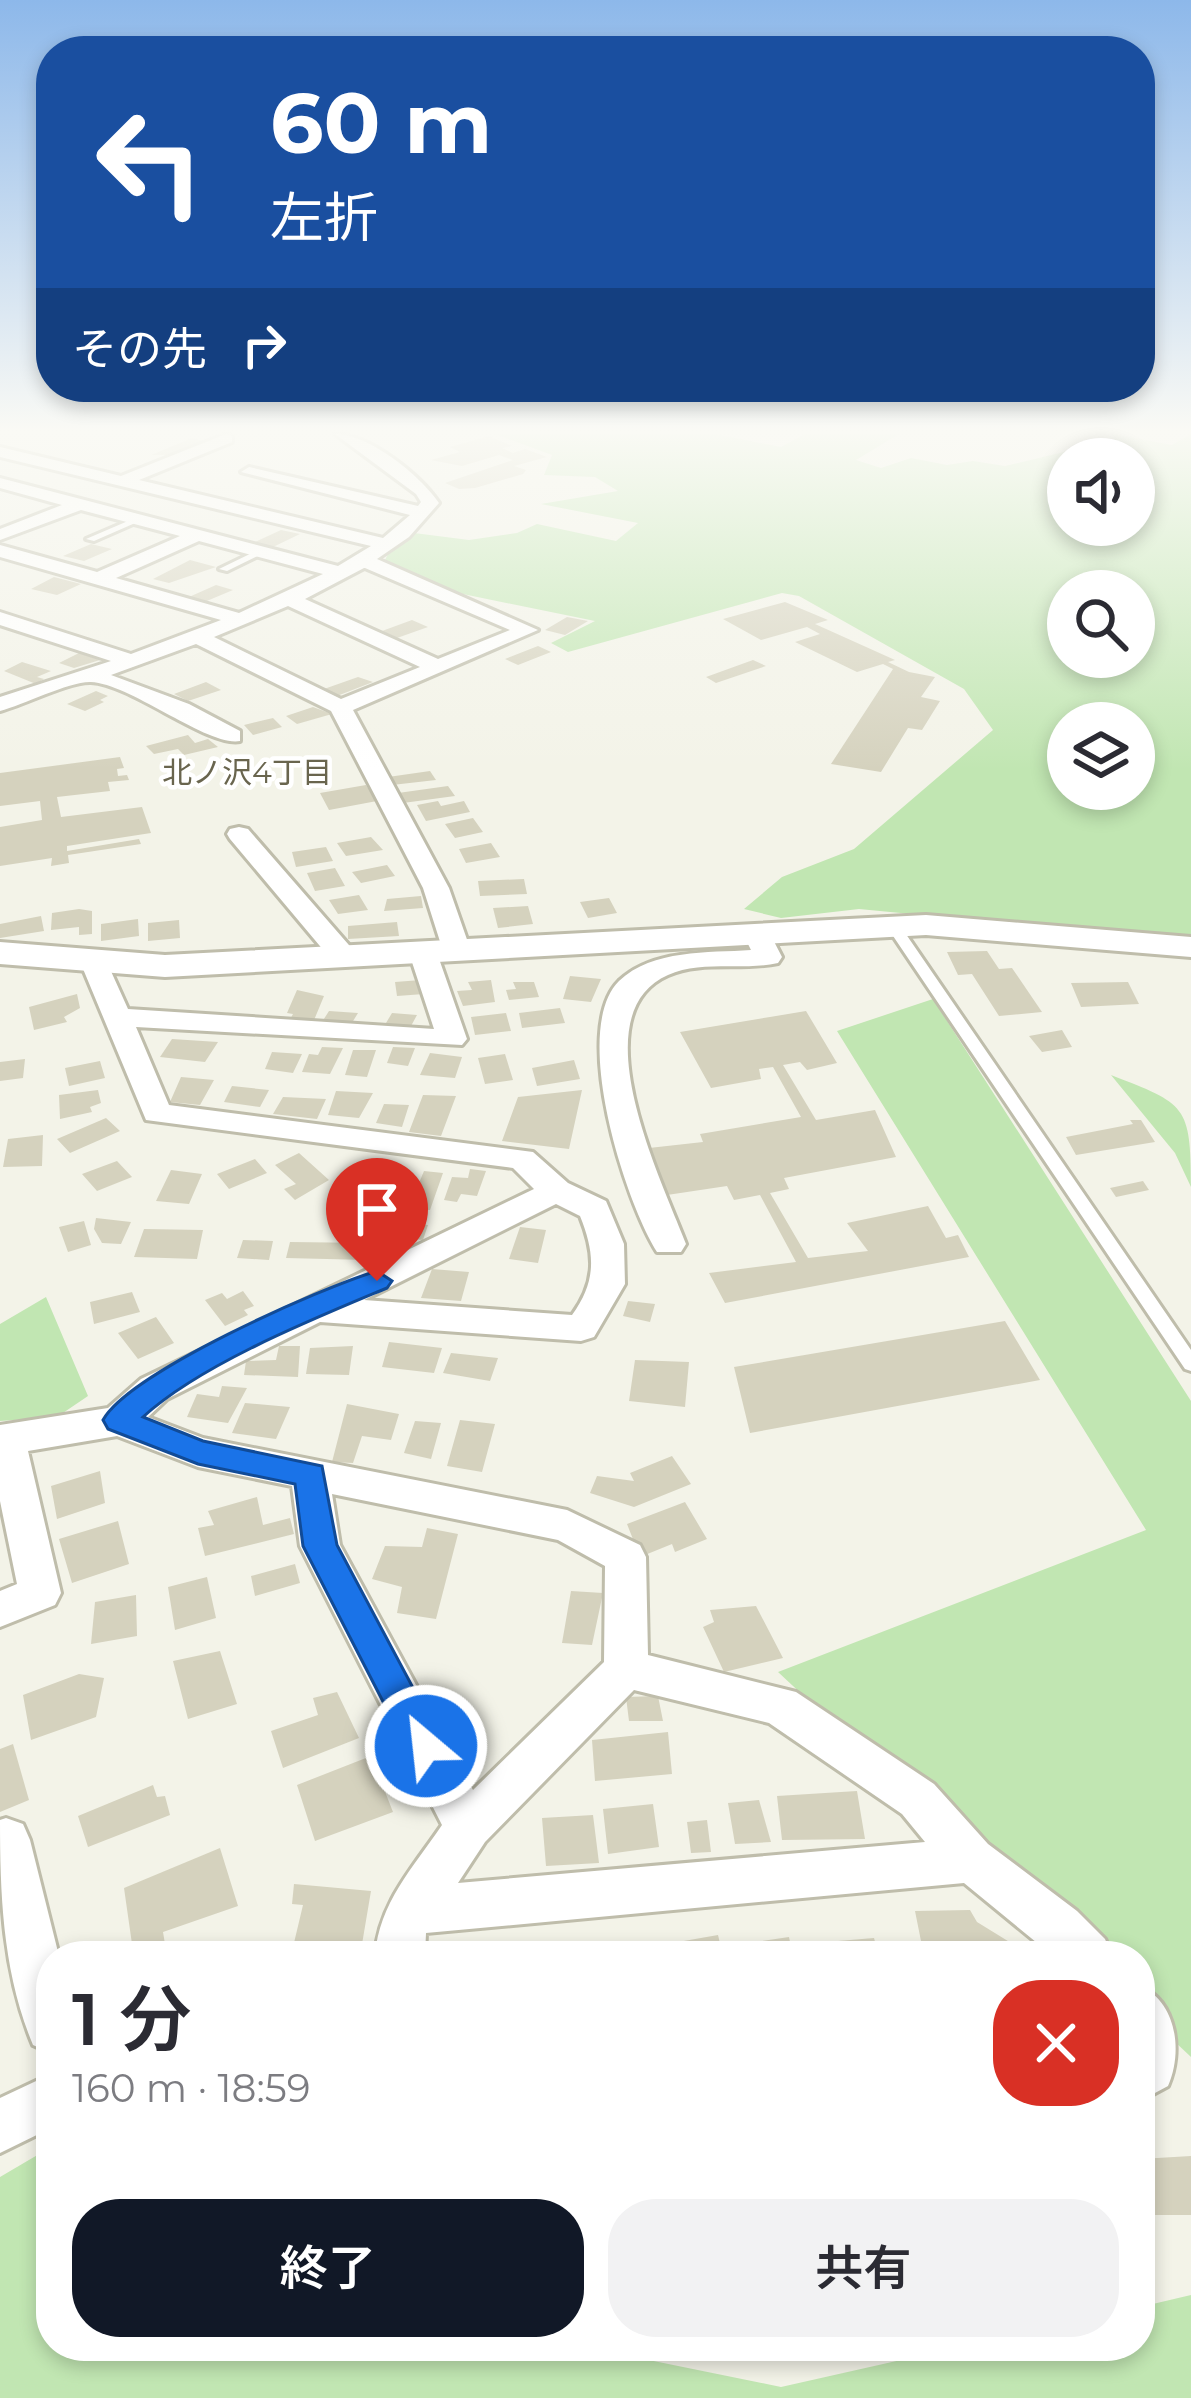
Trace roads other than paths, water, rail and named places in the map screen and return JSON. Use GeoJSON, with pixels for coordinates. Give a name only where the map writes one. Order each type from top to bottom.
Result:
{"type":"FeatureCollection","features":[{"type":"Feature","properties":{"kind":"street"},"geometry":{"type":"LineString","coordinates":[[98,579],[175,546]]}},
{"type":"Feature","properties":{"kind":"street"},"geometry":{"type":"LineString","coordinates":[[237,546],[338,572]]}},
{"type":"Feature","properties":{"kind":"street"},"geometry":{"type":"LineString","coordinates":[[0,704],[196,638],[386,546]]}},
{"type":"Feature","properties":{"kind":"street"},"geometry":{"type":"LineString","coordinates":[[0,551],[240,619]]}},
{"type":"Feature","properties":{"kind":"street"},"geometry":{"type":"LineString","coordinates":[[340,706],[528,630],[363,560]]}},
{"type":"Feature","properties":{"kind":"street"},"geometry":{"type":"LineString","coordinates":[[286,597],[438,667]]}},
{"type":"Feature","properties":{"kind":"street"},"geometry":{"type":"LineString","coordinates":[[0,618],[133,661]]}},
{"type":"Feature","properties":{"kind":"street"},"geometry":{"type":"LineString","coordinates":[[115,1017],[452,1039],[436,888],[340,706],[196,638]]}},
{"type":"Feature","properties":{"kind":"street"},"geometry":{"type":"LineString","coordinates":[[92,675],[181,709],[232,736]]}},
{"type":"Feature","properties":{"kind":"street"},"geometry":{"type":"LineString","coordinates":[[239,834],[345,958]]}},
{"type":"Feature","properties":{"kind":"street"},"geometry":{"type":"LineString","coordinates":[[0,953],[165,966],[894,927],[1049,932],[1191,946]]}},
{"type":"Feature","properties":{"kind":"street"},"geometry":{"type":"LineString","coordinates":[[669,1244],[610,1073],[613,1019],[628,989],[657,969],[768,957],[756,932]]}},
{"type":"Feature","properties":{"kind":"street"},"geometry":{"type":"LineString","coordinates":[[95,964],[157,1113],[522,1159],[556,1191],[594,1209],[610,1246],[608,1294],[581,1328],[309,1309]]}},
{"type":"Feature","properties":{"kind":"street"},"geometry":{"type":"LineString","coordinates":[[0,1609],[40,1593],[3,1440],[119,1420],[154,1389],[556,1191]]}},
{"type":"Feature","properties":{"kind":"street"},"geometry":{"type":"LineString","coordinates":[[119,1420],[198,1452],[567,1526],[626,1557],[626,1669],[468,1827],[405,1934]]}},
{"type":"Feature","properties":{"kind":"street"},"geometry":{"type":"LineString","coordinates":[[310,1475],[320,1546],[468,1827]]}},
{"type":"Feature","properties":{"kind":"street"},"geometry":{"type":"LineString","coordinates":[[626,1669],[781,1706],[918,1799],[971,1860],[1073,1941]]}},
{"type":"Feature","properties":{"kind":"street"},"geometry":{"type":"LineString","coordinates":[[0,1842],[6,1840],[36,1965]]}},
{"type":"Feature","properties":{"kind":"street"},"geometry":{"type":"LineString","coordinates":[[405,1934],[971,1860]]}},
{"type":"Feature","properties":{"kind":"street"},"geometry":{"type":"LineString","coordinates":[[0,2126],[36,2108]]}},
{"type":"Feature","properties":{"kind":"lane"},"geometry":{"type":"LineString","coordinates":[[224,569],[261,552]]}},
{"type":"Feature","properties":{"kind":"lane"},"geometry":{"type":"LineString","coordinates":[[894,927],[1191,1364]]}},
{"type":"Feature","properties":{"kind":"district","name":"北ノ沢4丁目"},"geometry":{"type":"Point","coordinates":[247,772]}}]}
